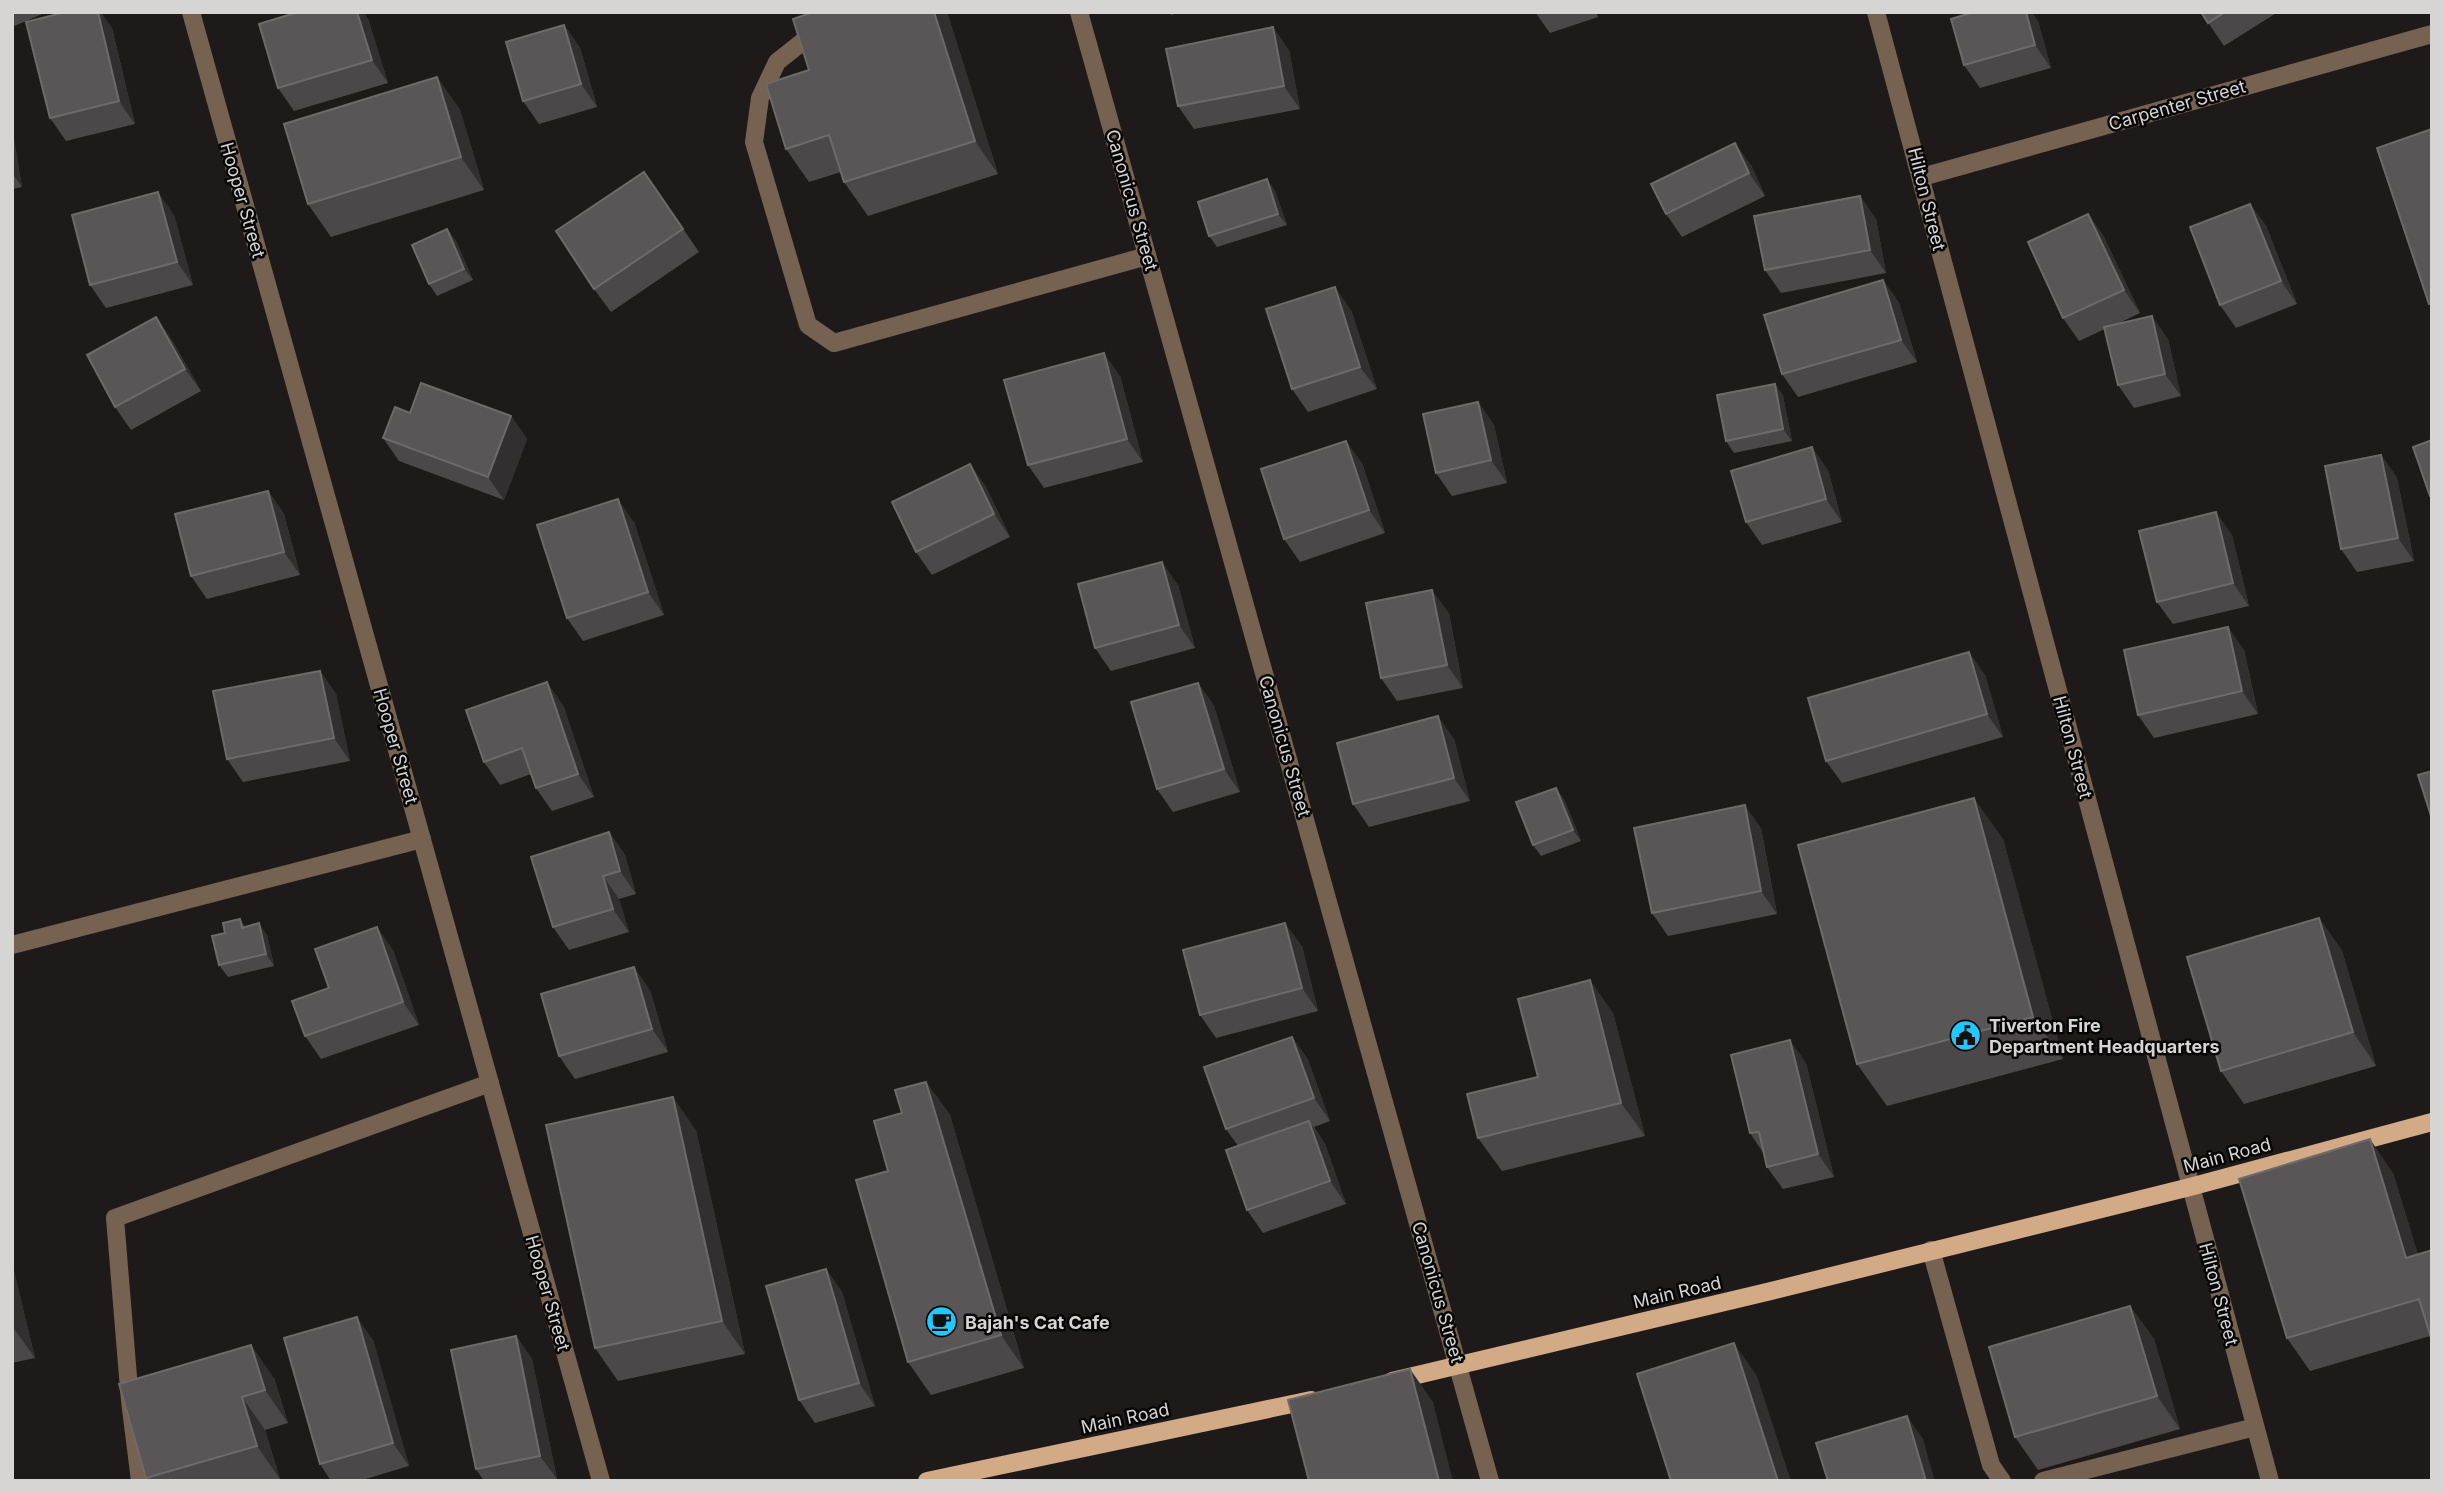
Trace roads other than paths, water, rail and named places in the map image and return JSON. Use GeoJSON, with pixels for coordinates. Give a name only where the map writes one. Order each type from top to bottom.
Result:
{"type":"FeatureCollection","features":[{"type":"Feature","properties":{"kind":"main road","name":"Main Road"},"geometry":{"type":"LineString","coordinates":[[1380,1384],[1772,1292],[2190,1187],[2432,1122]]}},
{"type":"Feature","properties":{"kind":"main road","name":"Main Road"},"geometry":{"type":"LineString","coordinates":[[927,1481],[1328,1396]]}},
{"type":"Feature","properties":{"kind":"street","name":"Hooper Street"},"geometry":{"type":"LineString","coordinates":[[191,12],[601,1481]]}},
{"type":"Feature","properties":{"kind":"street","name":"Canonicus Street"},"geometry":{"type":"LineString","coordinates":[[1079,12],[1490,1481]]}},
{"type":"Feature","properties":{"kind":"street","name":"Hilton Street"},"geometry":{"type":"LineString","coordinates":[[1876,12],[2270,1481]]}},
{"type":"Feature","properties":{"kind":"street"},"geometry":{"type":"LineString","coordinates":[[836,27],[811,35],[778,62],[760,98],[754,142],[808,325],[834,343],[1147,256]]}},
{"type":"Feature","properties":{"kind":"street","name":"Carpenter Street"},"geometry":{"type":"LineString","coordinates":[[1922,177],[2432,34]]}},
{"type":"Feature","properties":{"kind":"street"},"geometry":{"type":"LineString","coordinates":[[12,945],[422,839]]}},
{"type":"Feature","properties":{"kind":"street"},"geometry":{"type":"LineString","coordinates":[[140,1481],[114,1218],[490,1083]]}},
{"type":"Feature","properties":{"kind":"street"},"geometry":{"type":"LineString","coordinates":[[1931,1250],[1991,1465],[2003,1481]]}},
{"type":"Feature","properties":{"kind":"street"},"geometry":{"type":"LineString","coordinates":[[2043,1481],[2255,1427]]}},
{"type":"Feature","properties":{"kind":"place","name":"Tiverton Fire Department Headquarters"},"geometry":{"type":"Point","coordinates":[1966,1035]}},
{"type":"Feature","properties":{"kind":"place","name":"Bajah's Cat Cafe"},"geometry":{"type":"Point","coordinates":[942,1322]}}]}
